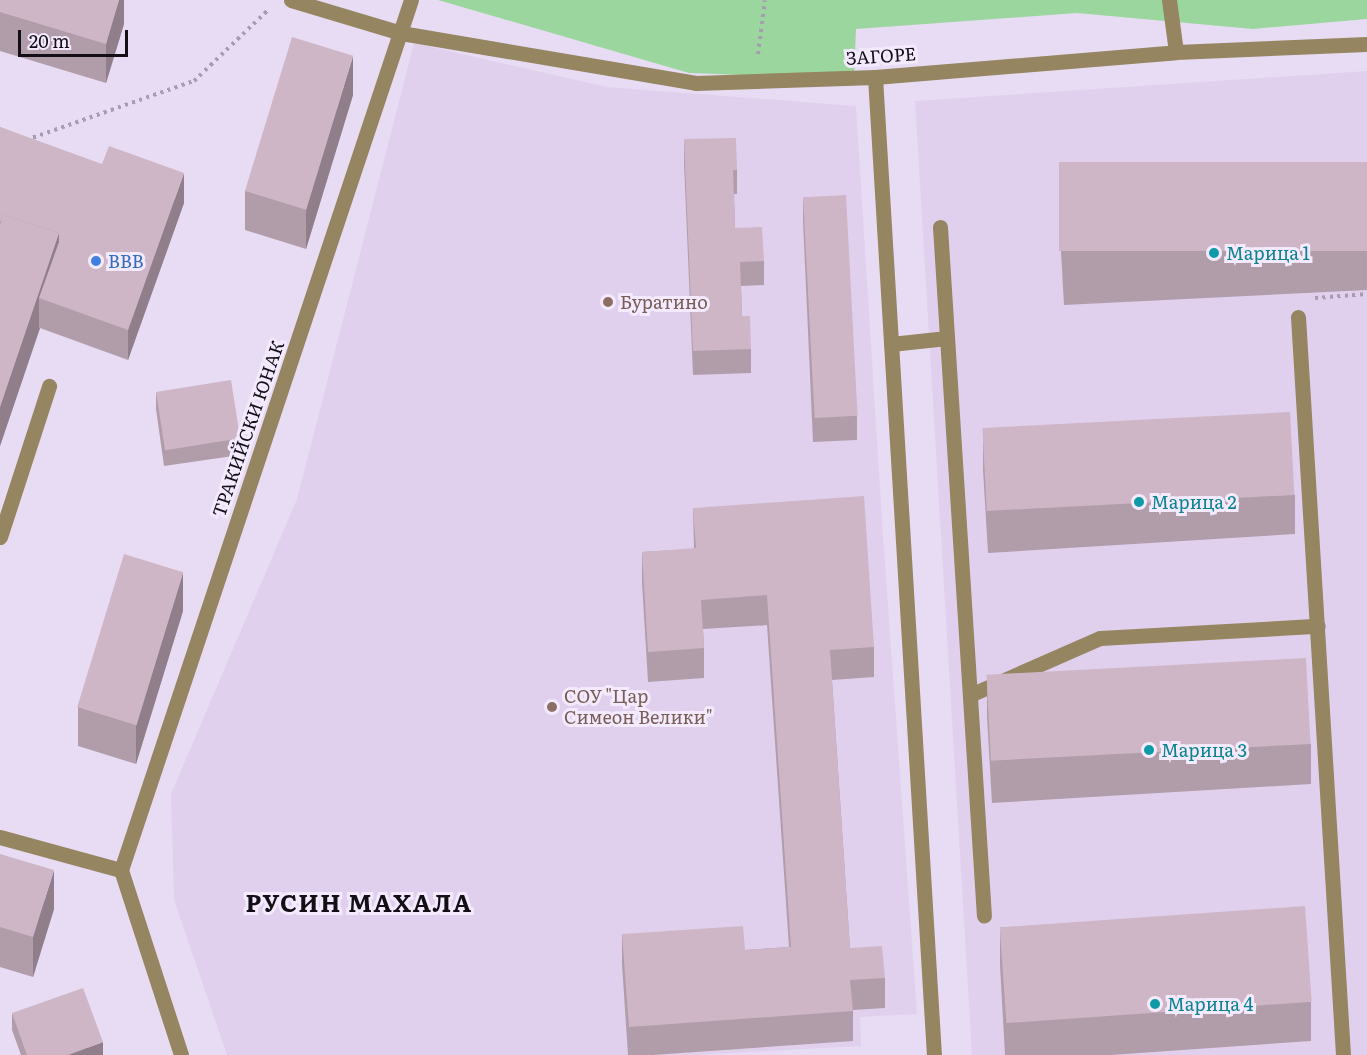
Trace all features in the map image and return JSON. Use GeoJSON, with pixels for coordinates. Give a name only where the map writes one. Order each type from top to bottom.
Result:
{"type":"FeatureCollection","features":[{"type":"Feature","properties":{"kind":"street","name":"ЗАГОРЕ"},"geometry":{"type":"LineString","coordinates":[[291,0],[401,33],[696,83],[875,78],[1176,52],[1367,44]]}},
{"type":"Feature","properties":{"kind":"street","name":"ТРАКИЙСКИ ЮНАК"},"geometry":{"type":"LineString","coordinates":[[120,870],[411,0]]}},
{"type":"Feature","properties":{"kind":"street"},"geometry":{"type":"LineString","coordinates":[[1168,0],[1176,52]]}},
{"type":"Feature","properties":{"kind":"street"},"geometry":{"type":"LineString","coordinates":[[875,78],[934,1055]]}},
{"type":"Feature","properties":{"kind":"street"},"geometry":{"type":"LineString","coordinates":[[940,227],[984,916]]}},
{"type":"Feature","properties":{"kind":"street"},"geometry":{"type":"LineString","coordinates":[[1298,317],[1343,1055]]}},
{"type":"Feature","properties":{"kind":"street"},"geometry":{"type":"LineString","coordinates":[[891,344],[947,338]]}},
{"type":"Feature","properties":{"kind":"street"},"geometry":{"type":"LineString","coordinates":[[0,537],[49,386]]}},
{"type":"Feature","properties":{"kind":"street"},"geometry":{"type":"LineString","coordinates":[[970,695],[1100,638],[1318,626]]}},
{"type":"Feature","properties":{"kind":"street"},"geometry":{"type":"LineString","coordinates":[[0,837],[120,870],[181,1055]]}},
{"type":"Feature","properties":{"kind":"path"},"geometry":{"type":"LineString","coordinates":[[755,81],[765,0]]}},
{"type":"Feature","properties":{"kind":"path"},"geometry":{"type":"LineString","coordinates":[[22,141],[194,81],[270,8]]}},
{"type":"Feature","properties":{"kind":"path"},"geometry":{"type":"LineString","coordinates":[[1298,317],[1297,304],[1306,299],[1367,294]]}},
{"type":"Feature","properties":{"kind":"shaded area","name":"СОУ \"Цар Симеон Велики\""},"geometry":{"type":"Polygon","coordinates":[[[414,43],[607,87],[856,106],[882,520],[917,1014],[860,1017],[861,1046],[693,1055],[227,1055],[174,900],[171,794],[297,499],[414,43]]]}},
{"type":"Feature","properties":{"kind":"shaded area"},"geometry":{"type":"Polygon","coordinates":[[[1367,71],[1367,1055],[972,1055],[915,101],[1367,71]]]}},
{"type":"Feature","properties":{"kind":"green space"},"geometry":{"type":"Polygon","coordinates":[[[438,0],[1367,0],[1367,19],[1253,29],[1077,13],[856,29],[854,79],[689,73],[438,0]]]}},
{"type":"Feature","properties":{"kind":"building"},"geometry":{"type":"Polygon","coordinates":[[[0,0],[119,0],[106,44],[0,12],[0,0]]]}},
{"type":"Feature","properties":{"kind":"building"},"geometry":{"type":"Polygon","coordinates":[[[292,37],[353,56],[306,210],[245,191],[292,37]]]}},
{"type":"Feature","properties":{"kind":"building","name":"ВВВ"},"geometry":{"type":"Polygon","coordinates":[[[0,127],[102,164],[109,146],[184,173],[128,330],[39,298],[59,242],[59,233],[3,215],[0,221],[0,127]]]}},
{"type":"Feature","properties":{"kind":"building"},"geometry":{"type":"Polygon","coordinates":[[[736,138],[737,170],[733,170],[735,228],[762,227],[764,261],[740,262],[742,316],[750,316],[751,349],[693,351],[684,139],[736,138]]]}},
{"type":"Feature","properties":{"kind":"building"},"geometry":{"type":"Polygon","coordinates":[[[1059,162],[1367,162],[1367,251],[1059,251],[1059,162]]]}},
{"type":"Feature","properties":{"kind":"building"},"geometry":{"type":"Polygon","coordinates":[[[846,195],[858,416],[815,418],[803,197],[846,195]]]}},
{"type":"Feature","properties":{"kind":"building"},"geometry":{"type":"Polygon","coordinates":[[[3,215],[59,233],[0,407],[0,225],[3,215]]]}},
{"type":"Feature","properties":{"kind":"building"},"geometry":{"type":"Polygon","coordinates":[[[231,380],[240,438],[165,450],[156,392],[231,380]]]}},
{"type":"Feature","properties":{"kind":"building"},"geometry":{"type":"Polygon","coordinates":[[[1290,412],[1294,495],[987,511],[982,428],[1290,412]]]}},
{"type":"Feature","properties":{"kind":"building"},"geometry":{"type":"Polygon","coordinates":[[[864,496],[874,647],[830,650],[850,948],[882,946],[885,978],[850,980],[853,1011],[629,1027],[622,934],[743,926],[745,950],[791,947],[767,595],[701,600],[704,648],[648,652],[642,552],[696,548],[693,508],[864,496]]]}},
{"type":"Feature","properties":{"kind":"building"},"geometry":{"type":"Polygon","coordinates":[[[124,554],[183,572],[137,725],[77,707],[124,554]]]}},
{"type":"Feature","properties":{"kind":"building"},"geometry":{"type":"Polygon","coordinates":[[[1306,658],[1311,744],[991,761],[986,675],[1306,658]]]}},
{"type":"Feature","properties":{"kind":"building"},"geometry":{"type":"Polygon","coordinates":[[[0,854],[54,870],[33,937],[0,927],[0,854]]]}},
{"type":"Feature","properties":{"kind":"building"},"geometry":{"type":"Polygon","coordinates":[[[1305,906],[1312,1002],[1006,1023],[1000,927],[1305,906]]]}},
{"type":"Feature","properties":{"kind":"building"},"geometry":{"type":"Polygon","coordinates":[[[83,988],[103,1042],[68,1055],[27,1055],[12,1013],[83,988]]]}},
{"type":"Feature","properties":{"kind":"place","name":"Марица 1"},"geometry":{"type":"Point","coordinates":[1214,253]}},
{"type":"Feature","properties":{"kind":"place","name":"ВВВ"},"geometry":{"type":"Point","coordinates":[96,261]}},
{"type":"Feature","properties":{"kind":"place","name":"Буратино"},"geometry":{"type":"Point","coordinates":[608,302]}},
{"type":"Feature","properties":{"kind":"place","name":"Марица 2"},"geometry":{"type":"Point","coordinates":[1139,502]}},
{"type":"Feature","properties":{"kind":"place","name":"СОУ \"Цар Симеон Велики\""},"geometry":{"type":"Point","coordinates":[552,707]}},
{"type":"Feature","properties":{"kind":"place","name":"Марица 3"},"geometry":{"type":"Point","coordinates":[1149,750]}},
{"type":"Feature","properties":{"kind":"place","name":"Марица 4"},"geometry":{"type":"Point","coordinates":[1155,1004]}},
{"type":"Feature","properties":{"kind":"district","name":"РУСИН МАХАЛА"},"geometry":{"type":"Point","coordinates":[359,902]}}]}
